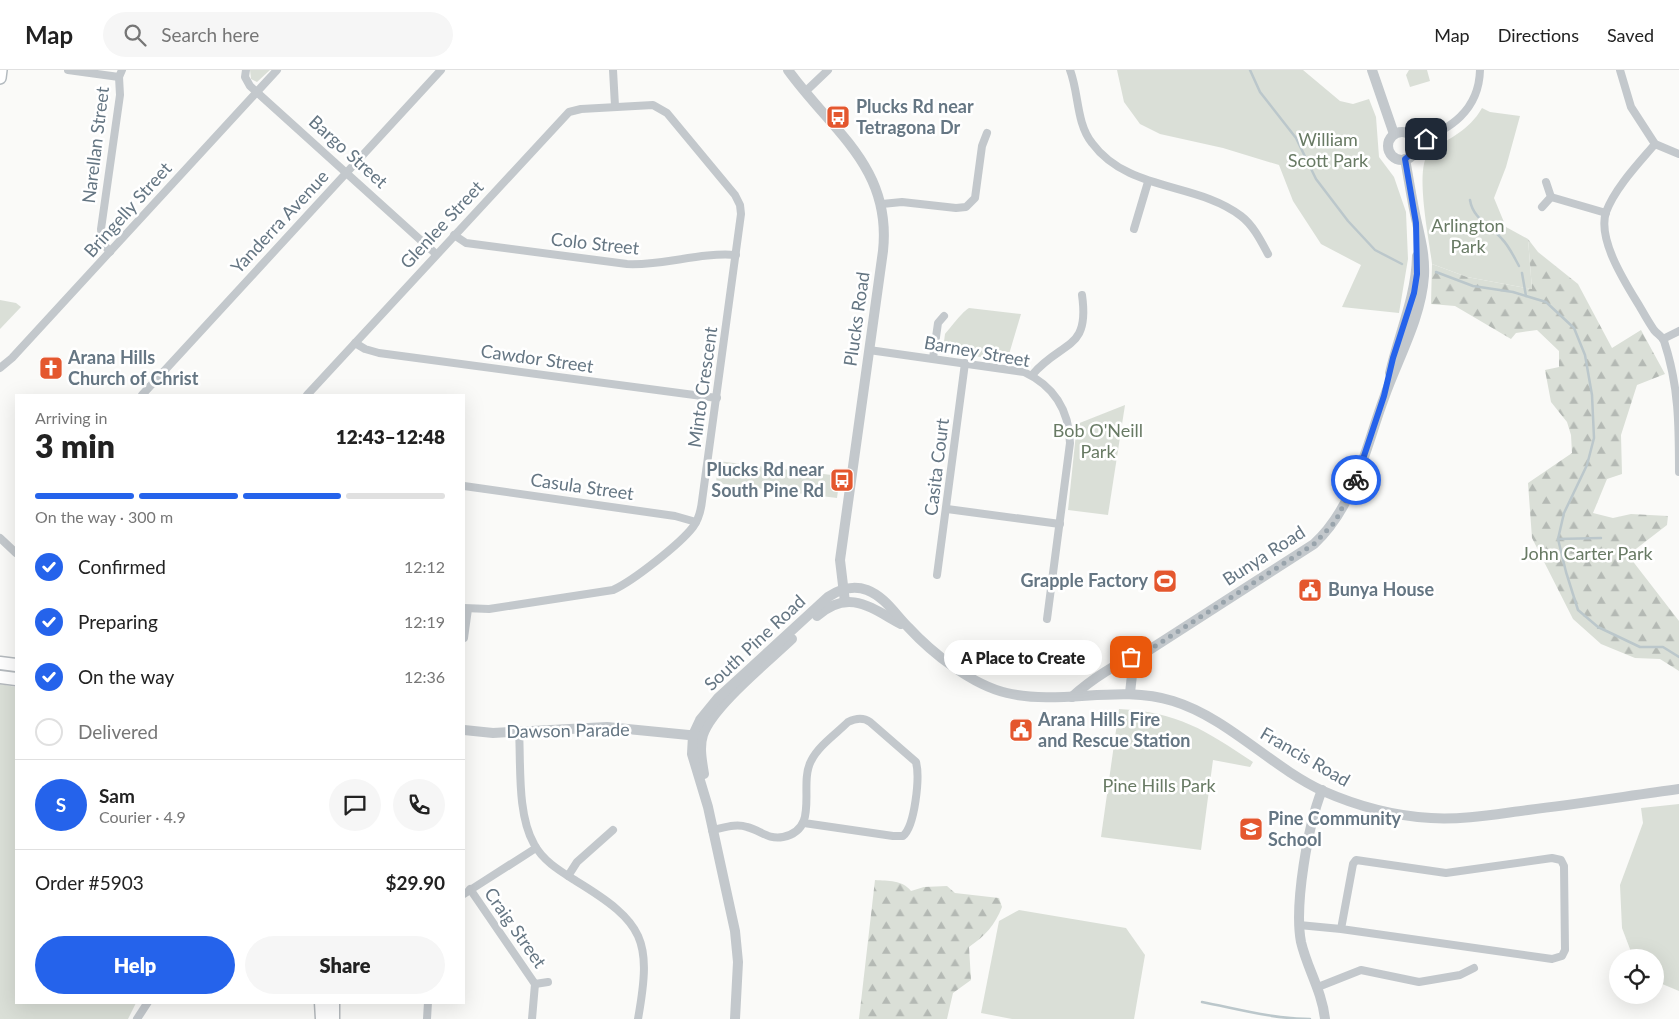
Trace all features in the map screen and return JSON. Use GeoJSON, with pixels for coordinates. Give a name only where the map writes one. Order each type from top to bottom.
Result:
{"type":"FeatureCollection","features":[{"type":"Feature","properties":{"kind":"main road"},"geometry":{"type":"LineString","coordinates":[[0,78],[1,70]]}},
{"type":"Feature","properties":{"kind":"main road"},"geometry":{"type":"LineString","coordinates":[[0,663],[15,665]]}},
{"type":"Feature","properties":{"kind":"main road"},"geometry":{"type":"LineString","coordinates":[[0,677],[15,679]]}},
{"type":"Feature","properties":{"kind":"main road"},"geometry":{"type":"LineString","coordinates":[[321,1004],[322,1019]]}},
{"type":"Feature","properties":{"kind":"main road"},"geometry":{"type":"LineString","coordinates":[[333,1004],[333,1019]]}},
{"type":"Feature","properties":{"kind":"street"},"geometry":{"type":"LineString","coordinates":[[68,70],[121,74]]}},
{"type":"Feature","properties":{"kind":"street","name":"Bargo Street"},"geometry":{"type":"LineString","coordinates":[[246,70],[247,83],[436,254]]}},
{"type":"Feature","properties":{"kind":"street","name":"Bringelly Street"},"geometry":{"type":"LineString","coordinates":[[0,368],[12,358],[277,70]]}},
{"type":"Feature","properties":{"kind":"street","name":"Yanderra Avenue"},"geometry":{"type":"LineString","coordinates":[[143,394],[441,70]]}},
{"type":"Feature","properties":{"kind":"street"},"geometry":{"type":"LineString","coordinates":[[612,70],[615,106]]}},
{"type":"Feature","properties":{"kind":"street","name":"Plucks Road"},"geometry":{"type":"LineString","coordinates":[[788,70],[864,162],[882,204],[885,232],[840,560],[845,602]]}},
{"type":"Feature","properties":{"kind":"street"},"geometry":{"type":"LineString","coordinates":[[806,91],[828,70]]}},
{"type":"Feature","properties":{"kind":"street"},"geometry":{"type":"LineString","coordinates":[[1070,70],[1080,115],[1091,143],[1112,161],[1148,182],[1222,204],[1243,218],[1259,237],[1268,254]]}},
{"type":"Feature","properties":{"kind":"street"},"geometry":{"type":"LineString","coordinates":[[1372,70],[1394,134]]}},
{"type":"Feature","properties":{"kind":"street"},"geometry":{"type":"LineString","coordinates":[[1416,143],[1449,128],[1460,118],[1470,105],[1476,91],[1480,70]]}},
{"type":"Feature","properties":{"kind":"street"},"geometry":{"type":"LineString","coordinates":[[1620,70],[1631,107],[1654,144],[1679,154]]}},
{"type":"Feature","properties":{"kind":"street","name":"Narellan Street"},"geometry":{"type":"LineString","coordinates":[[110,252],[102,242],[101,229],[120,95],[121,74]]}},
{"type":"Feature","properties":{"kind":"street","name":"Minto Crescent"},"geometry":{"type":"LineString","coordinates":[[466,609],[489,609],[613,590],[625,583],[682,538],[696,522],[702,501],[717,398],[741,209],[735,195],[663,109],[653,105],[615,106]]}},
{"type":"Feature","properties":{"kind":"street","name":"Glenlee Street"},"geometry":{"type":"LineString","coordinates":[[308,394],[564,115],[581,109],[615,106]]}},
{"type":"Feature","properties":{"kind":"street"},"geometry":{"type":"LineString","coordinates":[[1408,132],[1416,143],[1415,151],[1405,159],[1397,159],[1390,153],[1389,140],[1394,134],[1408,132]]}},
{"type":"Feature","properties":{"kind":"street"},"geometry":{"type":"LineString","coordinates":[[882,204],[902,202],[956,208],[966,207],[975,198],[982,146],[987,133]]}},
{"type":"Feature","properties":{"kind":"street"},"geometry":{"type":"LineString","coordinates":[[1654,144],[1624,183],[1606,213],[1604,227],[1608,245],[1639,306],[1654,330],[1664,339],[1676,380],[1679,407],[1679,472]]}},
{"type":"Feature","properties":{"kind":"street","name":"Bunya Road"},"geometry":{"type":"LineString","coordinates":[[1130,693],[1133,666],[1143,654],[1314,544],[1335,522],[1352,490],[1384,396],[1401,358],[1422,294],[1424,274],[1422,245],[1416,223],[1405,159]]}},
{"type":"Feature","properties":{"kind":"street"},"geometry":{"type":"LineString","coordinates":[[1134,229],[1148,182]]}},
{"type":"Feature","properties":{"kind":"street"},"geometry":{"type":"LineString","coordinates":[[1546,182],[1551,197]]}},
{"type":"Feature","properties":{"kind":"street"},"geometry":{"type":"LineString","coordinates":[[1551,197],[1606,213]]}},
{"type":"Feature","properties":{"kind":"street"},"geometry":{"type":"LineString","coordinates":[[1542,207],[1551,197]]}},
{"type":"Feature","properties":{"kind":"street","name":"Colo Street"},"geometry":{"type":"LineString","coordinates":[[454,235],[466,243],[627,264],[646,264],[720,254],[736,255]]}},
{"type":"Feature","properties":{"kind":"street"},"geometry":{"type":"LineString","coordinates":[[1032,375],[1082,332],[1085,314],[1082,295]]}},
{"type":"Feature","properties":{"kind":"street"},"geometry":{"type":"LineString","coordinates":[[933,358],[938,323],[944,316]]}},
{"type":"Feature","properties":{"kind":"street"},"geometry":{"type":"LineString","coordinates":[[1664,339],[1679,331]]}},
{"type":"Feature","properties":{"kind":"street","name":"Cawdor Street"},"geometry":{"type":"LineString","coordinates":[[355,343],[365,349],[379,353],[717,398]]}},
{"type":"Feature","properties":{"kind":"street","name":"Barney Street"},"geometry":{"type":"LineString","coordinates":[[869,350],[1024,372],[1032,375],[1053,391],[1067,416],[1070,428],[1070,443],[1047,619]]}},
{"type":"Feature","properties":{"kind":"street","name":"Casita Court"},"geometry":{"type":"LineString","coordinates":[[937,575],[965,363]]}},
{"type":"Feature","properties":{"kind":"street","name":"Casula Street"},"geometry":{"type":"LineString","coordinates":[[465,486],[675,516],[696,522]]}},
{"type":"Feature","properties":{"kind":"street"},"geometry":{"type":"LineString","coordinates":[[947,508],[1060,524]]}},
{"type":"Feature","properties":{"kind":"street"},"geometry":{"type":"LineString","coordinates":[[0,538],[15,552]]}},
{"type":"Feature","properties":{"kind":"street"},"geometry":{"type":"LineString","coordinates":[[843,589],[859,588],[874,594],[890,607],[909,629]]}},
{"type":"Feature","properties":{"kind":"street","name":"South Pine Road"},"geometry":{"type":"LineString","coordinates":[[698,736],[704,714],[734,682],[828,597],[843,589]]}},
{"type":"Feature","properties":{"kind":"street"},"geometry":{"type":"LineString","coordinates":[[845,602],[870,605],[909,629],[954,666],[1000,691],[1042,698],[1072,697]]}},
{"type":"Feature","properties":{"kind":"street","name":"South Pine Road"},"geometry":{"type":"LineString","coordinates":[[698,736],[720,709],[809,623],[825,610],[845,602]]}},
{"type":"Feature","properties":{"kind":"street"},"geometry":{"type":"LineString","coordinates":[[465,624],[466,609]]}},
{"type":"Feature","properties":{"kind":"street","name":"Bunya Road"},"geometry":{"type":"LineString","coordinates":[[1072,697],[1081,688],[1131,657],[1143,654]]}},
{"type":"Feature","properties":{"kind":"street","name":"Francis Road"},"geometry":{"type":"LineString","coordinates":[[1072,697],[1130,693],[1174,701],[1195,710],[1322,790],[1380,810],[1433,818],[1478,817],[1679,789]]}},
{"type":"Feature","properties":{"kind":"street"},"geometry":{"type":"LineString","coordinates":[[712,830],[742,826],[779,838],[794,833],[804,823],[810,762],[815,754],[850,721],[862,718],[870,722],[916,762],[918,777],[912,823],[903,836],[804,823]]}},
{"type":"Feature","properties":{"kind":"street","name":"Dawson Parade"},"geometry":{"type":"LineString","coordinates":[[465,730],[489,733],[607,727],[698,736]]}},
{"type":"Feature","properties":{"kind":"street"},"geometry":{"type":"LineString","coordinates":[[520,731],[524,820],[536,848],[548,862],[615,906],[635,930],[643,953],[645,970],[638,1019]]}},
{"type":"Feature","properties":{"kind":"street"},"geometry":{"type":"LineString","coordinates":[[698,736],[692,754],[708,807],[736,939],[738,971],[735,1019]]}},
{"type":"Feature","properties":{"kind":"street"},"geometry":{"type":"LineString","coordinates":[[1322,790],[1308,847],[1299,925],[1301,943],[1318,987],[1325,1019]]}},
{"type":"Feature","properties":{"kind":"street"},"geometry":{"type":"LineString","coordinates":[[568,876],[575,864],[613,830]]}},
{"type":"Feature","properties":{"kind":"street"},"geometry":{"type":"LineString","coordinates":[[467,892],[536,848]]}},
{"type":"Feature","properties":{"kind":"street"},"geometry":{"type":"LineString","coordinates":[[1299,925],[1341,929],[1556,959],[1562,956],[1565,950],[1564,866],[1561,860],[1552,858],[1435,873],[1356,860],[1353,864],[1341,929]]}},
{"type":"Feature","properties":{"kind":"street","name":"Craig Street"},"geometry":{"type":"LineString","coordinates":[[467,892],[536,984],[532,1019]]}},
{"type":"Feature","properties":{"kind":"street"},"geometry":{"type":"LineString","coordinates":[[1318,987],[1361,970],[1419,982],[1460,975],[1474,968]]}},
{"type":"Feature","properties":{"kind":"street","name":"Craig Street"},"geometry":{"type":"LineString","coordinates":[[536,984],[548,982]]}},
{"type":"Feature","properties":{"kind":"street"},"geometry":{"type":"LineString","coordinates":[[136,1019],[147,1004]]}},
{"type":"Feature","properties":{"kind":"street"},"geometry":{"type":"LineString","coordinates":[[426,1019],[428,1004]]}},
{"type":"Feature","properties":{"kind":"green space"},"geometry":{"type":"Polygon","coordinates":[[[250,70],[270,70],[257,82],[251,79],[250,70]]]}},
{"type":"Feature","properties":{"kind":"green space","name":"William Scott Park"},"geometry":{"type":"Polygon","coordinates":[[[1117,70],[1303,70],[1340,101],[1353,104],[1369,99],[1376,117],[1379,157],[1394,177],[1406,212],[1408,259],[1399,313],[1342,307],[1361,265],[1321,244],[1293,201],[1279,165],[1223,148],[1160,134],[1140,124],[1124,102],[1117,70]]]}},
{"type":"Feature","properties":{"kind":"green space"},"geometry":{"type":"Polygon","coordinates":[[[1409,70],[1427,70],[1430,81],[1410,87],[1406,75],[1409,70]]]}},
{"type":"Feature","properties":{"kind":"green space","name":"Arlington Park"},"geometry":{"type":"Polygon","coordinates":[[[1482,108],[1490,112],[1520,116],[1506,167],[1494,198],[1506,227],[1528,239],[1532,289],[1467,277],[1432,264],[1424,205],[1423,172],[1425,160],[1430,152],[1471,123],[1482,108]]]}},
{"type":"Feature","properties":{"kind":"green space","name":"John Carter Park"},"geometry":{"type":"Polygon","coordinates":[[[1528,239],[1538,252],[1578,284],[1612,348],[1641,330],[1665,374],[1637,385],[1621,435],[1622,474],[1607,479],[1593,513],[1613,518],[1631,514],[1668,516],[1667,525],[1628,555],[1679,621],[1679,671],[1660,659],[1635,658],[1601,644],[1573,619],[1532,538],[1528,483],[1572,453],[1571,435],[1567,422],[1551,402],[1545,370],[1559,367],[1559,351],[1537,330],[1516,333],[1511,339],[1455,306],[1431,304],[1432,264],[1467,277],[1532,289],[1528,239]]]}},
{"type":"Feature","properties":{"kind":"green space"},"geometry":{"type":"Polygon","coordinates":[[[0,300],[16,303],[21,307],[0,329],[0,300]]]}},
{"type":"Feature","properties":{"kind":"green space"},"geometry":{"type":"Polygon","coordinates":[[[969,308],[1021,314],[1007,361],[948,352],[943,349],[945,334],[969,308]]]}},
{"type":"Feature","properties":{"kind":"green space","name":"Bob O'Neill Park"},"geometry":{"type":"Polygon","coordinates":[[[1125,405],[1108,515],[1068,510],[1077,424],[1125,405]]]}},
{"type":"Feature","properties":{"kind":"green space"},"geometry":{"type":"Polygon","coordinates":[[[718,461],[840,476],[837,498],[716,483],[718,461]]]}},
{"type":"Feature","properties":{"kind":"green space"},"geometry":{"type":"Polygon","coordinates":[[[0,684],[15,687],[15,1004],[136,1004],[128,1019],[0,1019],[0,684]]]}},
{"type":"Feature","properties":{"kind":"green space","name":"Pine Hills Park"},"geometry":{"type":"Polygon","coordinates":[[[1119,709],[1158,714],[1175,719],[1205,732],[1253,762],[1250,767],[1213,760],[1201,850],[1101,837],[1119,709]]]}},
{"type":"Feature","properties":{"kind":"green space"},"geometry":{"type":"Polygon","coordinates":[[[1679,804],[1679,991],[1664,985],[1664,949],[1630,949],[1622,928],[1620,885],[1643,823],[1641,808],[1679,804]]]}},
{"type":"Feature","properties":{"kind":"green space"},"geometry":{"type":"Polygon","coordinates":[[[875,880],[900,883],[911,891],[924,887],[947,886],[955,893],[999,898],[1002,907],[993,925],[980,939],[969,947],[971,980],[953,993],[947,1019],[859,1019],[875,880]]]}},
{"type":"Feature","properties":{"kind":"green space"},"geometry":{"type":"Polygon","coordinates":[[[1019,910],[1126,928],[1145,955],[1134,1019],[1012,1019],[981,1013],[999,921],[1019,910]]]}},
{"type":"Feature","properties":{"kind":"waterway"},"geometry":{"type":"LineString","coordinates":[[1250,70],[1260,92],[1296,138],[1316,179],[1348,221],[1375,250],[1402,264]]}},
{"type":"Feature","properties":{"kind":"waterway"},"geometry":{"type":"LineString","coordinates":[[1470,200],[1478,217],[1505,242],[1519,266]]}},
{"type":"Feature","properties":{"kind":"waterway"},"geometry":{"type":"LineString","coordinates":[[1436,272],[1473,286],[1513,292],[1546,302],[1574,328],[1585,355],[1592,395],[1594,438],[1587,465],[1564,513],[1558,539],[1578,610],[1598,627],[1640,647],[1663,647],[1679,657]]}},
{"type":"Feature","properties":{"kind":"waterway"},"geometry":{"type":"LineString","coordinates":[[1522,273],[1526,296]]}},
{"type":"Feature","properties":{"kind":"waterway"},"geometry":{"type":"LineString","coordinates":[[1558,539],[1601,538]]}},
{"type":"Feature","properties":{"kind":"waterway"},"geometry":{"type":"LineString","coordinates":[[1202,1002],[1269,1015],[1310,1019]]}},
{"type":"Feature","properties":{"kind":"way so far"},"geometry":{"type":"LineString","coordinates":[[1131,657],[1143,654],[1314,544],[1335,522],[1356,480]]}},
{"type":"Feature","properties":{"kind":"place","name":"Plucks Rd near Tetragona Dr"},"geometry":{"type":"Point","coordinates":[838,117]}},
{"type":"Feature","properties":{"kind":"place","name":"Arana Hills Church of Christ"},"geometry":{"type":"Point","coordinates":[51,368]}},
{"type":"Feature","properties":{"kind":"place","name":"Plucks Rd near South Pine Rd"},"geometry":{"type":"Point","coordinates":[842,480]}},
{"type":"Feature","properties":{"kind":"place","name":"Grapple Factory"},"geometry":{"type":"Point","coordinates":[1165,581]}},
{"type":"Feature","properties":{"kind":"place","name":"Bunya House"},"geometry":{"type":"Point","coordinates":[1310,590]}},
{"type":"Feature","properties":{"kind":"place","name":"A Place to Create"},"geometry":{"type":"Point","coordinates":[1131,657]}},
{"type":"Feature","properties":{"kind":"place","name":"Arana Hills Fire and Rescue Station"},"geometry":{"type":"Point","coordinates":[1021,730]}},
{"type":"Feature","properties":{"kind":"place","name":"Pine Community School"},"geometry":{"type":"Point","coordinates":[1251,829]}},
{"type":"Feature","properties":{"kind":"route"},"geometry":{"type":"LineString","coordinates":[[1356,480],[1384,396],[1393,358],[1414,293],[1418,246],[1405,159],[1409,158],[1415,151],[1416,143],[1426,139]]}}]}
